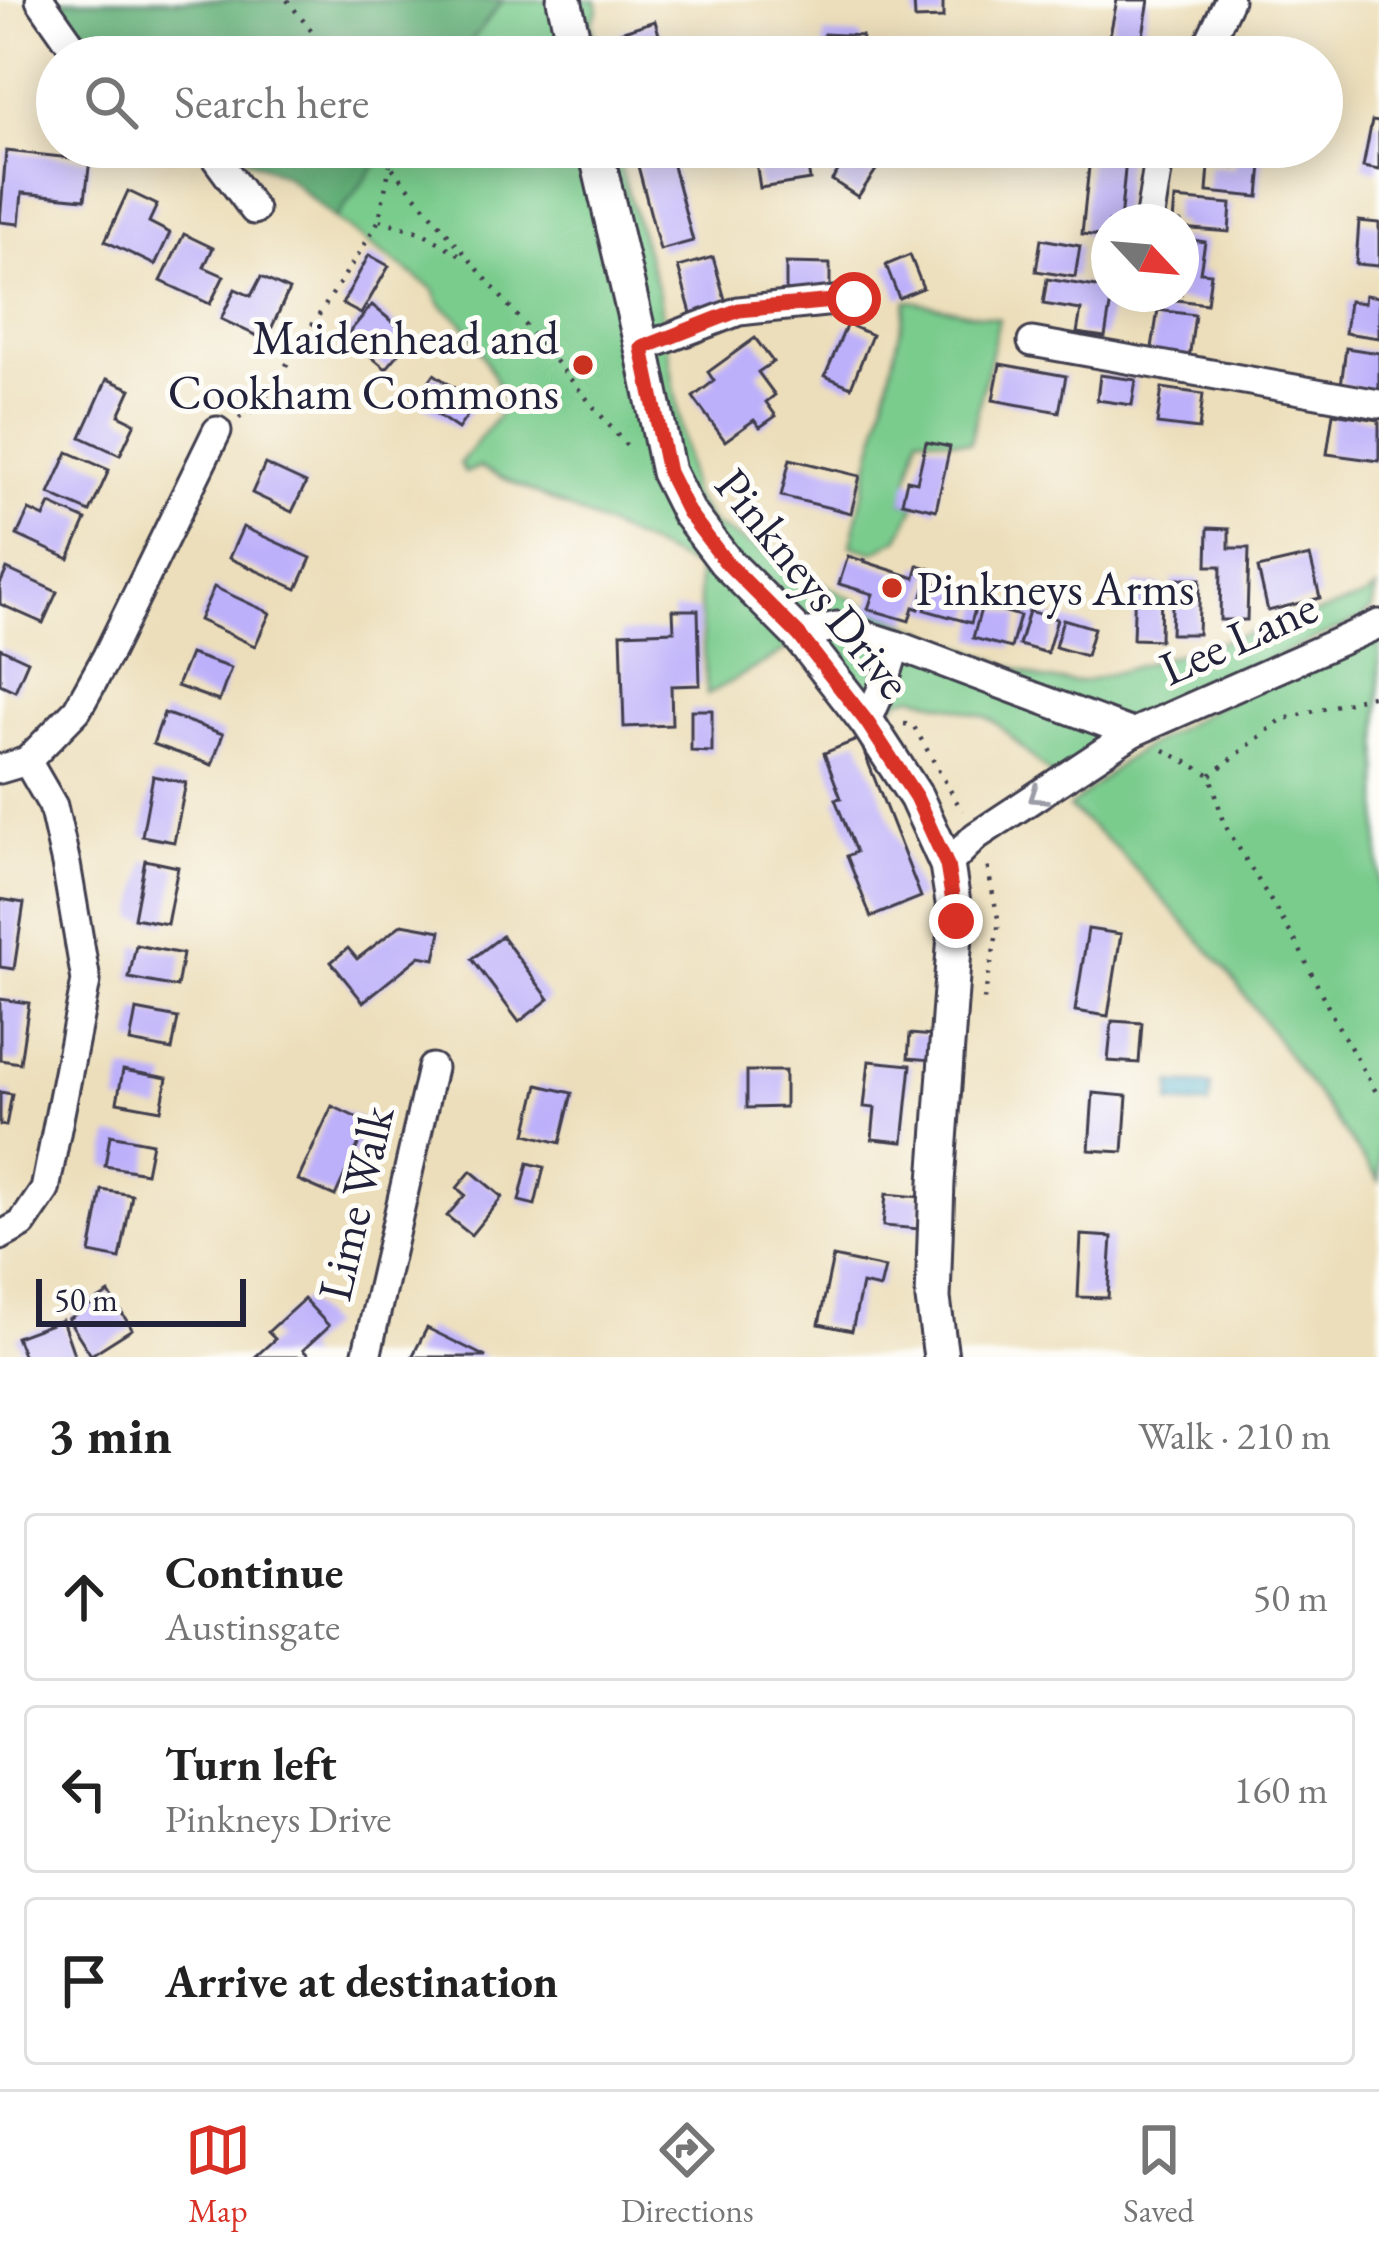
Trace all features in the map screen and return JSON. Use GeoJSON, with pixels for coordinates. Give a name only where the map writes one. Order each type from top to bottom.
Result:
{"type":"FeatureCollection","features":[{"type":"Feature","properties":{"kind":"street"},"geometry":{"type":"LineString","coordinates":[[40,0],[65,36]]}},
{"type":"Feature","properties":{"kind":"street"},"geometry":{"type":"LineString","coordinates":[[564,0],[572,36]]}},
{"type":"Feature","properties":{"kind":"street"},"geometry":{"type":"LineString","coordinates":[[1212,36],[1229,0]]}},
{"type":"Feature","properties":{"kind":"street"},"geometry":{"type":"LineString","coordinates":[[223,168],[254,210]]}},
{"type":"Feature","properties":{"kind":"street","name":"Pinkneys Drive"},"geometry":{"type":"LineString","coordinates":[[600,168],[668,472],[688,512],[725,561],[799,635],[867,722],[916,797],[947,865],[956,921],[937,1182],[933,1299],[941,1357]]}},
{"type":"Feature","properties":{"kind":"street"},"geometry":{"type":"LineString","coordinates":[[1152,204],[1158,168]]}},
{"type":"Feature","properties":{"kind":"street"},"geometry":{"type":"LineString","coordinates":[[642,348],[739,310],[854,299]]}},
{"type":"Feature","properties":{"kind":"street"},"geometry":{"type":"LineString","coordinates":[[1032,343],[1379,404]]}},
{"type":"Feature","properties":{"kind":"street"},"geometry":{"type":"LineString","coordinates":[[0,1236],[22,1224],[45,1190],[86,981],[53,806],[14,765],[76,710],[87,692],[217,431]]}},
{"type":"Feature","properties":{"kind":"street","name":"Lee Lane"},"geometry":{"type":"LineString","coordinates":[[947,865],[976,836],[1132,733],[1379,625]]}},
{"type":"Feature","properties":{"kind":"street","name":"Lee Lane"},"geometry":{"type":"LineString","coordinates":[[799,635],[837,626],[1132,733]]}},
{"type":"Feature","properties":{"kind":"street"},"geometry":{"type":"LineString","coordinates":[[867,722],[896,644]]}},
{"type":"Feature","properties":{"kind":"street","name":"Lime Walk"},"geometry":{"type":"LineString","coordinates":[[366,1357],[432,1069]]}},
{"type":"Feature","properties":{"kind":"path"},"geometry":{"type":"LineString","coordinates":[[286,0],[315,36]]}},
{"type":"Feature","properties":{"kind":"path"},"geometry":{"type":"LineString","coordinates":[[217,431],[259,407],[379,220],[389,168]]}},
{"type":"Feature","properties":{"kind":"path"},"geometry":{"type":"LineString","coordinates":[[392,168],[625,444],[668,472]]}},
{"type":"Feature","properties":{"kind":"path"},"geometry":{"type":"LineString","coordinates":[[379,220],[423,233],[467,259]]}},
{"type":"Feature","properties":{"kind":"path"},"geometry":{"type":"LineString","coordinates":[[864,561],[868,550]]}},
{"type":"Feature","properties":{"kind":"path"},"geometry":{"type":"LineString","coordinates":[[1210,775],[1281,720],[1379,694]]}},
{"type":"Feature","properties":{"kind":"path"},"geometry":{"type":"LineString","coordinates":[[1132,733],[1210,775],[1223,822],[1297,944],[1379,1097]]}},
{"type":"Feature","properties":{"kind":"green space"},"geometry":{"type":"Polygon","coordinates":[[[35,0],[596,0],[598,11],[592,21],[594,36],[89,36],[35,0]]]}},
{"type":"Feature","properties":{"kind":"green space"},"geometry":{"type":"Polygon","coordinates":[[[54,0],[503,0],[475,36],[80,36],[54,0]]]}},
{"type":"Feature","properties":{"kind":"green space"},"geometry":{"type":"Polygon","coordinates":[[[267,168],[374,168],[335,219],[287,177],[267,168]]]}},
{"type":"Feature","properties":{"kind":"green space"},"geometry":{"type":"Polygon","coordinates":[[[285,168],[620,168],[658,290],[692,494],[714,525],[870,609],[1042,679],[1087,681],[1327,610],[1376,589],[1372,609],[1360,619],[1237,674],[1076,778],[1053,801],[1058,791],[1053,777],[996,723],[914,696],[900,699],[890,710],[863,699],[811,636],[707,695],[697,568],[479,467],[465,473],[460,463],[505,402],[492,374],[474,340],[434,290],[335,219],[339,214],[285,168]]]}},
{"type":"Feature","properties":{"kind":"green space"},"geometry":{"type":"Polygon","coordinates":[[[907,300],[999,319],[970,443],[919,435],[903,502],[916,505],[899,538],[874,552],[851,545],[907,300]]]}},
{"type":"Feature","properties":{"kind":"green space"},"geometry":{"type":"Polygon","coordinates":[[[1379,628],[1379,1181],[1226,969],[1116,848],[1069,808],[1142,749],[1243,692],[1379,628]]]}},
{"type":"Feature","properties":{"kind":"water"},"geometry":{"type":"Polygon","coordinates":[[[1171,1083],[1211,1085],[1209,1106],[1170,1103],[1171,1083]]]}},
{"type":"Feature","properties":{"kind":"building"},"geometry":{"type":"Polygon","coordinates":[[[914,0],[943,0],[943,18],[915,19],[914,0]]]}},
{"type":"Feature","properties":{"kind":"building"},"geometry":{"type":"Polygon","coordinates":[[[1117,0],[1149,0],[1143,36],[1110,35],[1117,0]]]}},
{"type":"Feature","properties":{"kind":"building"},"geometry":{"type":"Polygon","coordinates":[[[655,21],[659,36],[621,36],[620,32],[655,21]]]}},
{"type":"Feature","properties":{"kind":"building"},"geometry":{"type":"Polygon","coordinates":[[[1372,121],[1379,122],[1379,170],[1363,167],[1372,121]]]}},
{"type":"Feature","properties":{"kind":"building"},"geometry":{"type":"Polygon","coordinates":[[[6,151],[36,154],[36,168],[89,168],[85,199],[22,193],[19,224],[0,222],[6,151]]]}},
{"type":"Feature","properties":{"kind":"building"},"geometry":{"type":"Polygon","coordinates":[[[639,168],[674,168],[693,241],[660,250],[639,168]]]}},
{"type":"Feature","properties":{"kind":"building"},"geometry":{"type":"Polygon","coordinates":[[[757,168],[808,168],[810,180],[760,188],[757,168]]]}},
{"type":"Feature","properties":{"kind":"building"},"geometry":{"type":"Polygon","coordinates":[[[840,168],[877,168],[858,197],[832,180],[840,168]]]}},
{"type":"Feature","properties":{"kind":"building"},"geometry":{"type":"Polygon","coordinates":[[[1089,168],[1125,168],[1122,204],[1091,204],[1091,235],[1082,234],[1089,168]]]}},
{"type":"Feature","properties":{"kind":"building"},"geometry":{"type":"Polygon","coordinates":[[[1209,168],[1262,168],[1259,197],[1207,192],[1209,168]]]}},
{"type":"Feature","properties":{"kind":"building"},"geometry":{"type":"Polygon","coordinates":[[[128,191],[157,205],[149,222],[170,233],[155,265],[105,241],[128,191]]]}},
{"type":"Feature","properties":{"kind":"building"},"geometry":{"type":"Polygon","coordinates":[[[1175,199],[1231,204],[1229,232],[1199,230],[1199,204],[1175,204],[1175,199]]]}},
{"type":"Feature","properties":{"kind":"building"},"geometry":{"type":"Polygon","coordinates":[[[1359,221],[1379,223],[1379,266],[1356,264],[1359,221]]]}},
{"type":"Feature","properties":{"kind":"building"},"geometry":{"type":"Polygon","coordinates":[[[184,234],[213,248],[204,267],[224,276],[210,304],[161,281],[184,234]]]}},
{"type":"Feature","properties":{"kind":"building"},"geometry":{"type":"Polygon","coordinates":[[[1041,239],[1080,246],[1075,277],[1036,271],[1041,239]]]}},
{"type":"Feature","properties":{"kind":"building"},"geometry":{"type":"Polygon","coordinates":[[[1199,241],[1205,242],[1200,272],[1211,273],[1207,304],[1199,303],[1199,241]]]}},
{"type":"Feature","properties":{"kind":"building"},"geometry":{"type":"Polygon","coordinates":[[[369,255],[389,266],[361,314],[342,304],[369,255]]]}},
{"type":"Feature","properties":{"kind":"building"},"geometry":{"type":"Polygon","coordinates":[[[910,255],[923,288],[899,298],[886,265],[910,255]]]}},
{"type":"Feature","properties":{"kind":"building"},"geometry":{"type":"Polygon","coordinates":[[[713,257],[726,303],[691,313],[678,267],[713,257]]]}},
{"type":"Feature","properties":{"kind":"building"},"geometry":{"type":"Polygon","coordinates":[[[786,263],[830,264],[830,291],[786,291],[786,263]]]}},
{"type":"Feature","properties":{"kind":"building"},"geometry":{"type":"Polygon","coordinates":[[[261,277],[289,290],[266,340],[221,319],[235,289],[251,296],[261,277]]]}},
{"type":"Feature","properties":{"kind":"building"},"geometry":{"type":"Polygon","coordinates":[[[1047,279],[1091,286],[1091,312],[1109,312],[1105,337],[1077,333],[1081,310],[1043,304],[1047,279]]]}},
{"type":"Feature","properties":{"kind":"building"},"geometry":{"type":"Polygon","coordinates":[[[1365,295],[1379,297],[1379,338],[1345,333],[1349,301],[1364,303],[1365,295]]]}},
{"type":"Feature","properties":{"kind":"building"},"geometry":{"type":"Polygon","coordinates":[[[372,305],[412,338],[386,369],[346,336],[372,305]]]}},
{"type":"Feature","properties":{"kind":"building"},"geometry":{"type":"Polygon","coordinates":[[[1158,312],[1195,315],[1189,359],[1151,354],[1158,312]]]}},
{"type":"Feature","properties":{"kind":"building"},"geometry":{"type":"Polygon","coordinates":[[[847,324],[872,335],[851,387],[825,376],[847,324]]]}},
{"type":"Feature","properties":{"kind":"building"},"geometry":{"type":"Polygon","coordinates":[[[755,338],[773,362],[758,372],[775,395],[766,402],[776,416],[760,427],[754,420],[725,441],[693,397],[714,381],[708,372],[755,338]]]}},
{"type":"Feature","properties":{"kind":"building"},"geometry":{"type":"Polygon","coordinates":[[[1346,348],[1379,353],[1379,391],[1341,385],[1346,348]]]}},
{"type":"Feature","properties":{"kind":"building"},"geometry":{"type":"Polygon","coordinates":[[[1000,364],[1066,376],[1059,412],[993,400],[1000,364]]]}},
{"type":"Feature","properties":{"kind":"building"},"geometry":{"type":"Polygon","coordinates":[[[434,374],[479,399],[458,429],[416,400],[434,374]]]}},
{"type":"Feature","properties":{"kind":"building"},"geometry":{"type":"Polygon","coordinates":[[[1100,375],[1136,380],[1132,405],[1097,400],[1100,375]]]}},
{"type":"Feature","properties":{"kind":"building"},"geometry":{"type":"Polygon","coordinates":[[[107,379],[131,389],[119,415],[135,423],[120,455],[81,437],[107,379]]]}},
{"type":"Feature","properties":{"kind":"building"},"geometry":{"type":"Polygon","coordinates":[[[1162,388],[1203,394],[1199,429],[1157,424],[1162,388]]]}},
{"type":"Feature","properties":{"kind":"building"},"geometry":{"type":"Polygon","coordinates":[[[1333,413],[1379,420],[1379,461],[1327,454],[1333,413]]]}},
{"type":"Feature","properties":{"kind":"building"},"geometry":{"type":"Polygon","coordinates":[[[926,442],[950,447],[936,510],[902,502],[907,480],[917,482],[926,442]]]}},
{"type":"Feature","properties":{"kind":"building"},"geometry":{"type":"Polygon","coordinates":[[[68,452],[109,470],[90,512],[49,494],[68,452]]]}},
{"type":"Feature","properties":{"kind":"building"},"geometry":{"type":"Polygon","coordinates":[[[790,459],[860,476],[851,513],[781,496],[790,459]]]}},
{"type":"Feature","properties":{"kind":"building"},"geometry":{"type":"Polygon","coordinates":[[[265,464],[306,483],[292,512],[252,493],[265,464]]]}},
{"type":"Feature","properties":{"kind":"building"},"geometry":{"type":"Polygon","coordinates":[[[50,504],[86,520],[69,559],[17,535],[29,510],[44,517],[50,504]]]}},
{"type":"Feature","properties":{"kind":"building"},"geometry":{"type":"Polygon","coordinates":[[[243,527],[311,558],[297,589],[229,558],[243,527]]]}},
{"type":"Feature","properties":{"kind":"building"},"geometry":{"type":"Polygon","coordinates":[[[1208,528],[1229,529],[1229,548],[1249,548],[1247,620],[1220,620],[1221,566],[1207,566],[1208,528]]]}},
{"type":"Feature","properties":{"kind":"building"},"geometry":{"type":"Polygon","coordinates":[[[848,556],[915,578],[918,565],[931,569],[919,609],[913,607],[909,621],[868,609],[873,594],[839,584],[848,556]]]}},
{"type":"Feature","properties":{"kind":"building"},"geometry":{"type":"Polygon","coordinates":[[[1310,556],[1320,598],[1268,611],[1258,568],[1310,556]]]}},
{"type":"Feature","properties":{"kind":"building"},"geometry":{"type":"Polygon","coordinates":[[[7,569],[57,592],[43,623],[0,604],[0,584],[7,569]]]}},
{"type":"Feature","properties":{"kind":"building"},"geometry":{"type":"Polygon","coordinates":[[[1173,579],[1200,579],[1198,634],[1171,634],[1173,579]]]}},
{"type":"Feature","properties":{"kind":"building"},"geometry":{"type":"Polygon","coordinates":[[[933,583],[979,596],[971,623],[925,610],[933,583]]]}},
{"type":"Feature","properties":{"kind":"building"},"geometry":{"type":"Polygon","coordinates":[[[1135,584],[1161,585],[1160,640],[1133,639],[1135,584]]]}},
{"type":"Feature","properties":{"kind":"building"},"geometry":{"type":"Polygon","coordinates":[[[214,587],[270,613],[255,646],[199,620],[214,587]]]}},
{"type":"Feature","properties":{"kind":"building"},"geometry":{"type":"Polygon","coordinates":[[[982,605],[1020,616],[1011,648],[973,638],[982,605]]]}},
{"type":"Feature","properties":{"kind":"building"},"geometry":{"type":"Polygon","coordinates":[[[673,610],[698,610],[700,685],[671,686],[672,725],[624,727],[621,633],[674,631],[673,610]]]}},
{"type":"Feature","properties":{"kind":"building"},"geometry":{"type":"Polygon","coordinates":[[[1029,611],[1057,619],[1047,653],[1019,645],[1029,611]]]}},
{"type":"Feature","properties":{"kind":"building"},"geometry":{"type":"Polygon","coordinates":[[[1063,619],[1094,628],[1086,656],[1055,647],[1063,619]]]}},
{"type":"Feature","properties":{"kind":"building"},"geometry":{"type":"Polygon","coordinates":[[[0,648],[28,661],[15,691],[0,684],[0,648]]]}},
{"type":"Feature","properties":{"kind":"building"},"geometry":{"type":"Polygon","coordinates":[[[190,654],[231,668],[219,701],[177,686],[190,654]]]}},
{"type":"Feature","properties":{"kind":"building"},"geometry":{"type":"Polygon","coordinates":[[[691,710],[712,710],[712,752],[691,751],[691,710]]]}},
{"type":"Feature","properties":{"kind":"building"},"geometry":{"type":"Polygon","coordinates":[[[164,713],[223,734],[212,765],[153,744],[164,713]]]}},
{"type":"Feature","properties":{"kind":"building"},"geometry":{"type":"Polygon","coordinates":[[[859,739],[921,897],[871,917],[847,856],[856,852],[835,799],[841,798],[824,753],[859,739]]]}},
{"type":"Feature","properties":{"kind":"building"},"geometry":{"type":"Polygon","coordinates":[[[153,776],[186,783],[174,842],[142,836],[153,776]]]}},
{"type":"Feature","properties":{"kind":"building"},"geometry":{"type":"Polygon","coordinates":[[[145,860],[178,867],[167,924],[134,918],[145,860]]]}},
{"type":"Feature","properties":{"kind":"building"},"geometry":{"type":"Polygon","coordinates":[[[0,899],[24,903],[14,969],[0,967],[0,899]]]}},
{"type":"Feature","properties":{"kind":"building"},"geometry":{"type":"Polygon","coordinates":[[[402,924],[441,931],[435,959],[420,956],[363,1002],[331,962],[348,948],[357,959],[402,924]]]}},
{"type":"Feature","properties":{"kind":"building"},"geometry":{"type":"Polygon","coordinates":[[[1088,929],[1121,934],[1108,1016],[1075,1011],[1088,929]]]}},
{"type":"Feature","properties":{"kind":"building"},"geometry":{"type":"Polygon","coordinates":[[[502,936],[549,999],[519,1022],[472,959],[502,936]]]}},
{"type":"Feature","properties":{"kind":"building"},"geometry":{"type":"Polygon","coordinates":[[[136,945],[183,954],[177,987],[129,978],[136,945]]]}},
{"type":"Feature","properties":{"kind":"building"},"geometry":{"type":"Polygon","coordinates":[[[0,999],[29,1003],[20,1063],[0,1060],[0,999]]]}},
{"type":"Feature","properties":{"kind":"building"},"geometry":{"type":"Polygon","coordinates":[[[136,1010],[178,1018],[172,1050],[130,1042],[136,1010]]]}},
{"type":"Feature","properties":{"kind":"building"},"geometry":{"type":"Polygon","coordinates":[[[1112,1021],[1142,1023],[1139,1063],[1108,1061],[1112,1021]]]}},
{"type":"Feature","properties":{"kind":"building"},"geometry":{"type":"Polygon","coordinates":[[[910,1034],[934,1036],[931,1060],[908,1058],[910,1034]]]}},
{"type":"Feature","properties":{"kind":"building"},"geometry":{"type":"Polygon","coordinates":[[[869,1061],[911,1065],[903,1142],[872,1139],[875,1108],[864,1107],[869,1061]]]}},
{"type":"Feature","properties":{"kind":"building"},"geometry":{"type":"Polygon","coordinates":[[[123,1070],[167,1078],[161,1110],[117,1102],[123,1070]]]}},
{"type":"Feature","properties":{"kind":"building"},"geometry":{"type":"Polygon","coordinates":[[[747,1071],[785,1071],[785,1107],[747,1108],[747,1071]]]}},
{"type":"Feature","properties":{"kind":"building"},"geometry":{"type":"Polygon","coordinates":[[[538,1085],[572,1093],[560,1143],[526,1134],[538,1085]]]}},
{"type":"Feature","properties":{"kind":"building"},"geometry":{"type":"Polygon","coordinates":[[[0,1092],[12,1094],[6,1126],[0,1125],[0,1092]]]}},
{"type":"Feature","properties":{"kind":"building"},"geometry":{"type":"Polygon","coordinates":[[[1093,1093],[1127,1096],[1123,1152],[1089,1150],[1093,1093]]]}},
{"type":"Feature","properties":{"kind":"building"},"geometry":{"type":"Polygon","coordinates":[[[332,1106],[368,1123],[335,1196],[298,1180],[332,1106]]]}},
{"type":"Feature","properties":{"kind":"building"},"geometry":{"type":"Polygon","coordinates":[[[110,1135],[152,1143],[146,1173],[105,1166],[110,1135]]]}},
{"type":"Feature","properties":{"kind":"building"},"geometry":{"type":"Polygon","coordinates":[[[528,1163],[544,1167],[535,1205],[519,1201],[528,1163]]]}},
{"type":"Feature","properties":{"kind":"building"},"geometry":{"type":"Polygon","coordinates":[[[471,1171],[502,1197],[471,1235],[447,1216],[465,1195],[457,1188],[471,1171]]]}},
{"type":"Feature","properties":{"kind":"building"},"geometry":{"type":"Polygon","coordinates":[[[102,1190],[132,1195],[120,1259],[90,1253],[102,1190]]]}},
{"type":"Feature","properties":{"kind":"building"},"geometry":{"type":"Polygon","coordinates":[[[886,1194],[921,1197],[919,1229],[883,1226],[886,1194]]]}},
{"type":"Feature","properties":{"kind":"building"},"geometry":{"type":"Polygon","coordinates":[[[1081,1235],[1112,1237],[1108,1298],[1078,1297],[1081,1235]]]}},
{"type":"Feature","properties":{"kind":"building"},"geometry":{"type":"Polygon","coordinates":[[[833,1257],[885,1268],[880,1288],[862,1284],[852,1331],[819,1324],[833,1257]]]}},
{"type":"Feature","properties":{"kind":"building"},"geometry":{"type":"Polygon","coordinates":[[[109,1293],[132,1329],[91,1355],[68,1319],[109,1293]]]}},
{"type":"Feature","properties":{"kind":"building"},"geometry":{"type":"Polygon","coordinates":[[[304,1299],[329,1326],[303,1350],[310,1357],[255,1357],[275,1339],[268,1332],[304,1299]]]}},
{"type":"Feature","properties":{"kind":"building"},"geometry":{"type":"Polygon","coordinates":[[[62,1320],[75,1357],[24,1357],[16,1337],[62,1320]]]}},
{"type":"Feature","properties":{"kind":"building"},"geometry":{"type":"Polygon","coordinates":[[[427,1328],[486,1357],[412,1357],[427,1328]]]}},
{"type":"Feature","properties":{"kind":"place","name":"Maidenhead and Cookham Commons"},"geometry":{"type":"Point","coordinates":[583,365]}},
{"type":"Feature","properties":{"kind":"place","name":"Pinkneys Arms"},"geometry":{"type":"Point","coordinates":[892,588]}},
{"type":"Feature","properties":{"kind":"route"},"geometry":{"type":"LineString","coordinates":[[854,299],[739,310],[642,348],[668,472],[688,512],[725,561],[799,635],[867,722],[916,797],[947,865],[956,921]]}}]}
